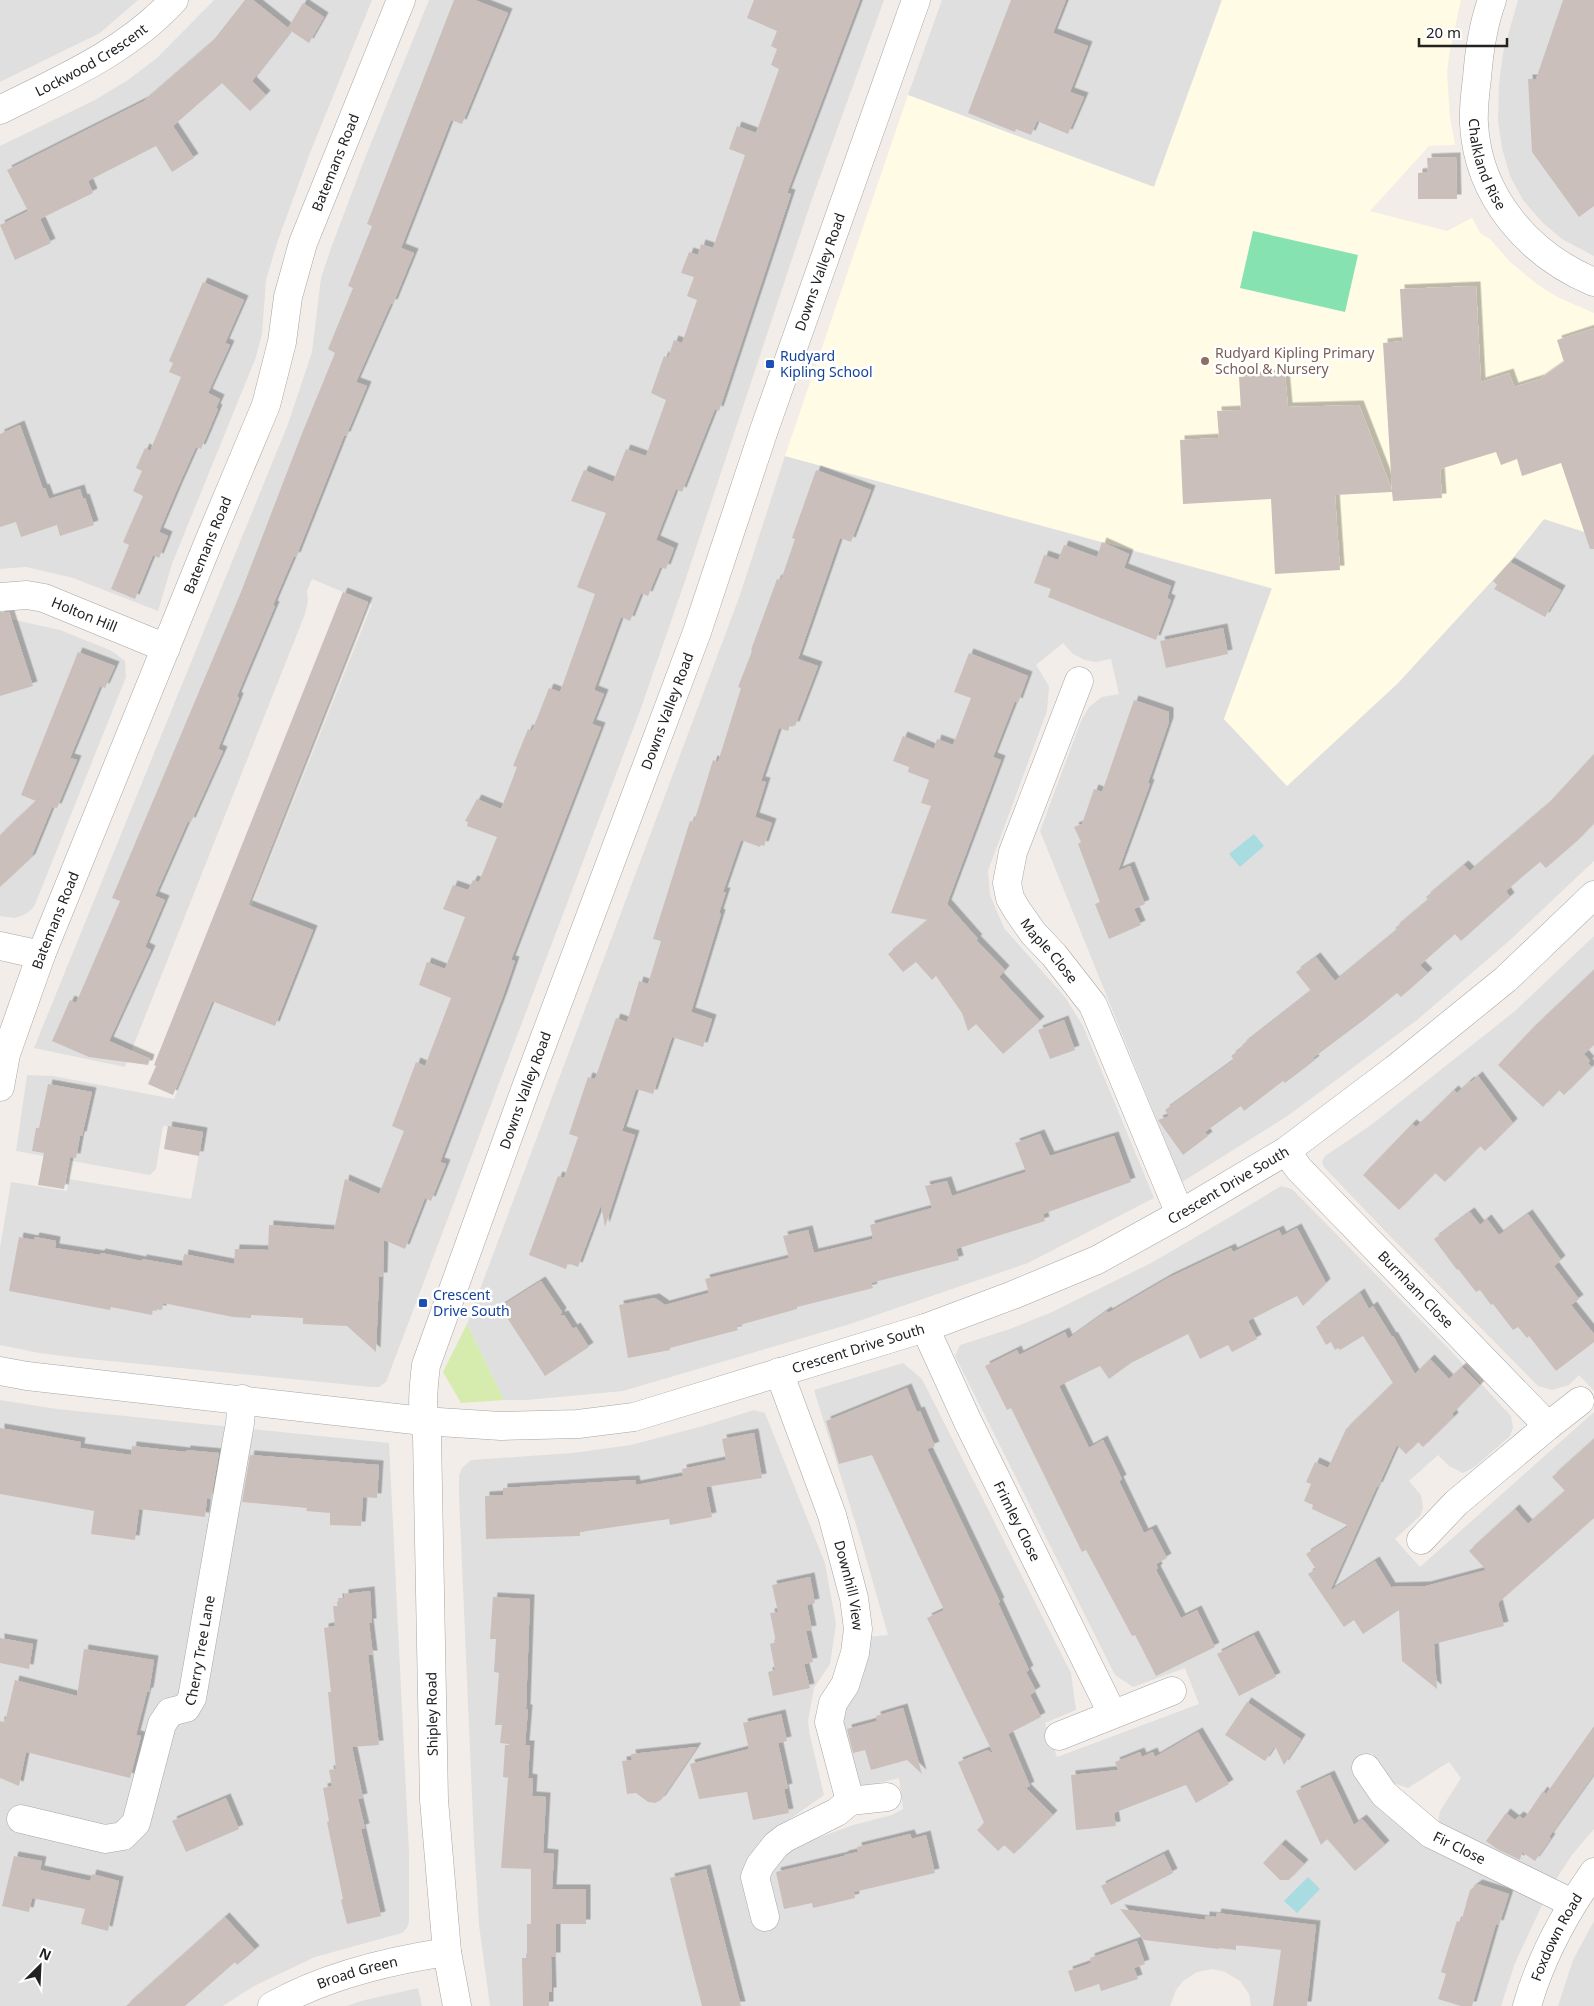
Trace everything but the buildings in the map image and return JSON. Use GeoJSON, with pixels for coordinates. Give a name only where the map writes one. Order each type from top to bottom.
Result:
{"type":"FeatureCollection","features":[{"type":"Feature","properties":{"kind":"street","name":"Lockwood Crescent"},"geometry":{"type":"LineString","coordinates":[[0,110],[106,56],[145,28],[174,0]]}},
{"type":"Feature","properties":{"kind":"street","name":"Batemans Road"},"geometry":{"type":"LineString","coordinates":[[0,1087],[6,1054],[41,955],[266,405],[282,342],[288,297],[303,243],[401,0]]}},
{"type":"Feature","properties":{"kind":"street","name":"Downs Valley Road"},"geometry":{"type":"LineString","coordinates":[[423,1421],[422,1403],[426,1365],[529,1081],[697,632],[764,430],[916,0]]}},
{"type":"Feature","properties":{"kind":"street","name":"Chalkland Rise"},"geometry":{"type":"LineString","coordinates":[[1492,0],[1478,58],[1474,111],[1478,152],[1484,171],[1502,209],[1521,233],[1537,248],[1570,271],[1594,282]]}},
{"type":"Feature","properties":{"kind":"street","name":"Holton Hill"},"geometry":{"type":"LineString","coordinates":[[0,597],[27,595],[44,598],[166,648]]}},
{"type":"Feature","properties":{"kind":"street","name":"Maple Close"},"geometry":{"type":"LineString","coordinates":[[1078,681],[1013,852],[1007,883],[1010,898],[1033,933],[1054,955],[1093,1005],[1180,1214]]}},
{"type":"Feature","properties":{"kind":"street","name":"Crescent Drive South"},"geometry":{"type":"LineString","coordinates":[[0,1371],[27,1376],[423,1421],[502,1426],[578,1424],[634,1417],[925,1328],[1013,1295],[1097,1260],[1180,1214],[1286,1151],[1395,1069],[1506,979],[1594,895]]}},
{"type":"Feature","properties":{"kind":"street"},"geometry":{"type":"LineString","coordinates":[[0,946],[41,955]]}},
{"type":"Feature","properties":{"kind":"street","name":"Burnham Close"},"geometry":{"type":"LineString","coordinates":[[1286,1151],[1299,1169],[1548,1426]]}},
{"type":"Feature","properties":{"kind":"street","name":"Frimley Close"},"geometry":{"type":"LineString","coordinates":[[925,1328],[968,1422],[1112,1713]]}},
{"type":"Feature","properties":{"kind":"street","name":"Downhill View"},"geometry":{"type":"LineString","coordinates":[[779,1372],[832,1515],[854,1598],[858,1629],[855,1653],[845,1684],[833,1703],[829,1722],[850,1801]]}},
{"type":"Feature","properties":{"kind":"street","name":"Cherry Tree Lane"},"geometry":{"type":"LineString","coordinates":[[21,1819],[105,1839],[123,1836],[136,1823],[162,1724],[170,1712],[186,1708],[192,1698],[240,1423],[242,1399]]}},
{"type":"Feature","properties":{"kind":"street"},"geometry":{"type":"LineString","coordinates":[[1421,1540],[1456,1503],[1580,1401]]}},
{"type":"Feature","properties":{"kind":"street","name":"Shipley Road"},"geometry":{"type":"LineString","coordinates":[[423,1421],[427,1436],[434,1800],[447,1952],[457,2006]]}},
{"type":"Feature","properties":{"kind":"street"},"geometry":{"type":"LineString","coordinates":[[1058,1736],[1112,1713],[1172,1692]]}},
{"type":"Feature","properties":{"kind":"street","name":"Fir Close"},"geometry":{"type":"LineString","coordinates":[[1366,1768],[1384,1794],[1431,1834],[1572,1903]]}},
{"type":"Feature","properties":{"kind":"street"},"geometry":{"type":"LineString","coordinates":[[766,1917],[755,1877],[760,1866],[776,1845],[785,1838],[837,1812],[850,1801],[887,1797]]}},
{"type":"Feature","properties":{"kind":"street","name":"Foxdown Road"},"geometry":{"type":"LineString","coordinates":[[1527,2006],[1545,1956],[1572,1903],[1594,1872]]}},
{"type":"Feature","properties":{"kind":"street","name":"Broad Green"},"geometry":{"type":"LineString","coordinates":[[272,2006],[306,1989],[355,1972],[412,1957],[447,1952]]}},
{"type":"Feature","properties":{"kind":"shaded area"},"geometry":{"type":"Polygon","coordinates":[[[0,0],[138,0],[100,33],[0,82],[0,0]]]}},
{"type":"Feature","properties":{"kind":"shaded area"},"geometry":{"type":"Polygon","coordinates":[[[214,0],[372,0],[310,153],[278,240],[266,280],[262,334],[256,357],[172,564],[158,611],[73,578],[26,567],[0,569],[0,146],[95,100],[128,80],[157,58],[214,0]]]}},
{"type":"Feature","properties":{"kind":"shaded area"},"geometry":{"type":"Polygon","coordinates":[[[429,0],[884,0],[812,199],[641,708],[386,1382],[379,1387],[372,1387],[79,1358],[39,1353],[0,1345],[0,1248],[11,1182],[67,1191],[69,1179],[191,1199],[203,1132],[163,1126],[156,1169],[150,1175],[16,1151],[27,1075],[53,1076],[174,1099],[372,604],[312,579],[307,591],[308,601],[305,614],[125,1067],[34,1048],[288,424],[312,352],[321,278],[365,158],[429,0]]]}},
{"type":"Feature","properties":{"kind":"shaded area"},"geometry":{"type":"Polygon","coordinates":[[[942,0],[1222,0],[1154,187],[908,95],[942,0]]]}},
{"type":"Feature","properties":{"kind":"shaded area","name":"Rudyard Kipling Primary School & Nursery"},"geometry":{"type":"Polygon","coordinates":[[[1222,0],[1461,0],[1447,73],[1450,117],[1455,145],[1429,146],[1370,211],[1447,231],[1472,218],[1481,234],[1490,239],[1510,262],[1537,284],[1557,297],[1594,313],[1594,535],[1544,519],[1512,559],[1398,683],[1287,786],[1224,719],[1272,588],[785,456],[908,95],[1154,187],[1222,0]]]}},
{"type":"Feature","properties":{"kind":"shaded area"},"geometry":{"type":"Polygon","coordinates":[[[1518,0],[1594,0],[1594,256],[1562,239],[1543,223],[1523,200],[1510,176],[1502,148],[1498,121],[1499,84],[1503,53],[1518,0]]]}},
{"type":"Feature","properties":{"kind":"shaded area"},"geometry":{"type":"Polygon","coordinates":[[[785,456],[1273,589],[1224,719],[1287,786],[1398,683],[1512,559],[1544,519],[1594,535],[1594,861],[1509,941],[1417,1020],[1289,1115],[1182,1182],[1040,831],[1081,721],[1089,707],[1102,697],[1119,694],[1111,659],[1096,662],[1085,660],[1073,654],[1063,643],[1036,665],[1049,686],[1047,711],[988,871],[990,895],[1004,928],[1065,997],[1083,1026],[1154,1198],[1028,1263],[850,1324],[623,1391],[527,1400],[504,1400],[467,1324],[740,595],[785,456]]]}},
{"type":"Feature","properties":{"kind":"shaded area"},"geometry":{"type":"Polygon","coordinates":[[[10,619],[60,630],[112,651],[125,661],[126,677],[34,907],[26,914],[15,918],[0,916],[0,622],[10,619]]]}},
{"type":"Feature","properties":{"kind":"shaded area"},"geometry":{"type":"Polygon","coordinates":[[[1594,936],[1594,1391],[1579,1375],[1569,1385],[1552,1390],[1538,1386],[1385,1231],[1324,1167],[1322,1162],[1325,1156],[1371,1125],[1515,1011],[1594,936]]]}},
{"type":"Feature","properties":{"kind":"shaded area"},"geometry":{"type":"Polygon","coordinates":[[[1281,1186],[1292,1189],[1450,1350],[1511,1416],[1513,1428],[1510,1436],[1476,1466],[1463,1473],[1449,1466],[1438,1455],[1409,1481],[1421,1495],[1423,1508],[1420,1516],[1395,1539],[1420,1567],[1594,1412],[1594,1829],[1572,1855],[1555,1881],[1438,1823],[1440,1811],[1461,1778],[1449,1762],[1408,1788],[1393,1783],[1372,1753],[1352,1764],[1374,1798],[1544,1901],[1515,1963],[1501,2006],[1251,2006],[1249,1994],[1240,1981],[1225,1972],[1213,1969],[1197,1972],[1183,1981],[1176,1990],[1170,2006],[490,2006],[479,1925],[474,1842],[459,1495],[459,1476],[462,1468],[471,1460],[572,1453],[631,1445],[754,1410],[765,1413],[825,1563],[836,1624],[830,1664],[814,1688],[808,1721],[824,1795],[763,1838],[748,1857],[741,1878],[752,1922],[774,1916],[764,1870],[792,1843],[815,1839],[853,1825],[892,1815],[903,1809],[899,1778],[857,1788],[836,1725],[867,1637],[888,1635],[814,1390],[903,1363],[922,1379],[1071,1673],[1076,1710],[1045,1723],[1057,1757],[1199,1704],[1185,1668],[1133,1687],[1115,1675],[955,1356],[960,1345],[1010,1329],[1052,1312],[1151,1263],[1281,1186]]]}},
{"type":"Feature","properties":{"kind":"shaded area"},"geometry":{"type":"Polygon","coordinates":[[[0,1400],[57,1409],[389,1443],[409,1852],[409,1922],[407,1928],[402,1933],[315,1957],[254,1986],[223,2006],[0,2006],[0,1400]]]}},
{"type":"Feature","properties":{"kind":"shaded area"},"geometry":{"type":"Polygon","coordinates":[[[1594,1921],[1594,2006],[1558,2006],[1573,1960],[1594,1921]]]}},
{"type":"Feature","properties":{"kind":"shaded area"},"geometry":{"type":"Polygon","coordinates":[[[418,1988],[422,2006],[347,2006],[361,2001],[418,1988]]]}},
{"type":"Feature","properties":{"kind":"green space"},"geometry":{"type":"Polygon","coordinates":[[[1253,231],[1358,255],[1345,312],[1240,288],[1253,231]]]}},
{"type":"Feature","properties":{"kind":"green space"},"geometry":{"type":"Polygon","coordinates":[[[467,1324],[504,1400],[461,1403],[443,1372],[467,1324]]]}},
{"type":"Feature","properties":{"kind":"water"},"geometry":{"type":"Polygon","coordinates":[[[1254,834],[1264,846],[1240,867],[1229,854],[1254,834]]]}},
{"type":"Feature","properties":{"kind":"water"},"geometry":{"type":"Polygon","coordinates":[[[1308,1877],[1320,1889],[1297,1913],[1284,1901],[1308,1877]]]}},
{"type":"Feature","properties":{"kind":"place","name":"Rudyard Kipling Primary School & Nursery"},"geometry":{"type":"Point","coordinates":[1205,361]}},
{"type":"Feature","properties":{"kind":"place","name":"Rudyard Kipling School"},"geometry":{"type":"Point","coordinates":[770,364]}},
{"type":"Feature","properties":{"kind":"place","name":"Crescent Drive South"},"geometry":{"type":"Point","coordinates":[423,1303]}}]}
